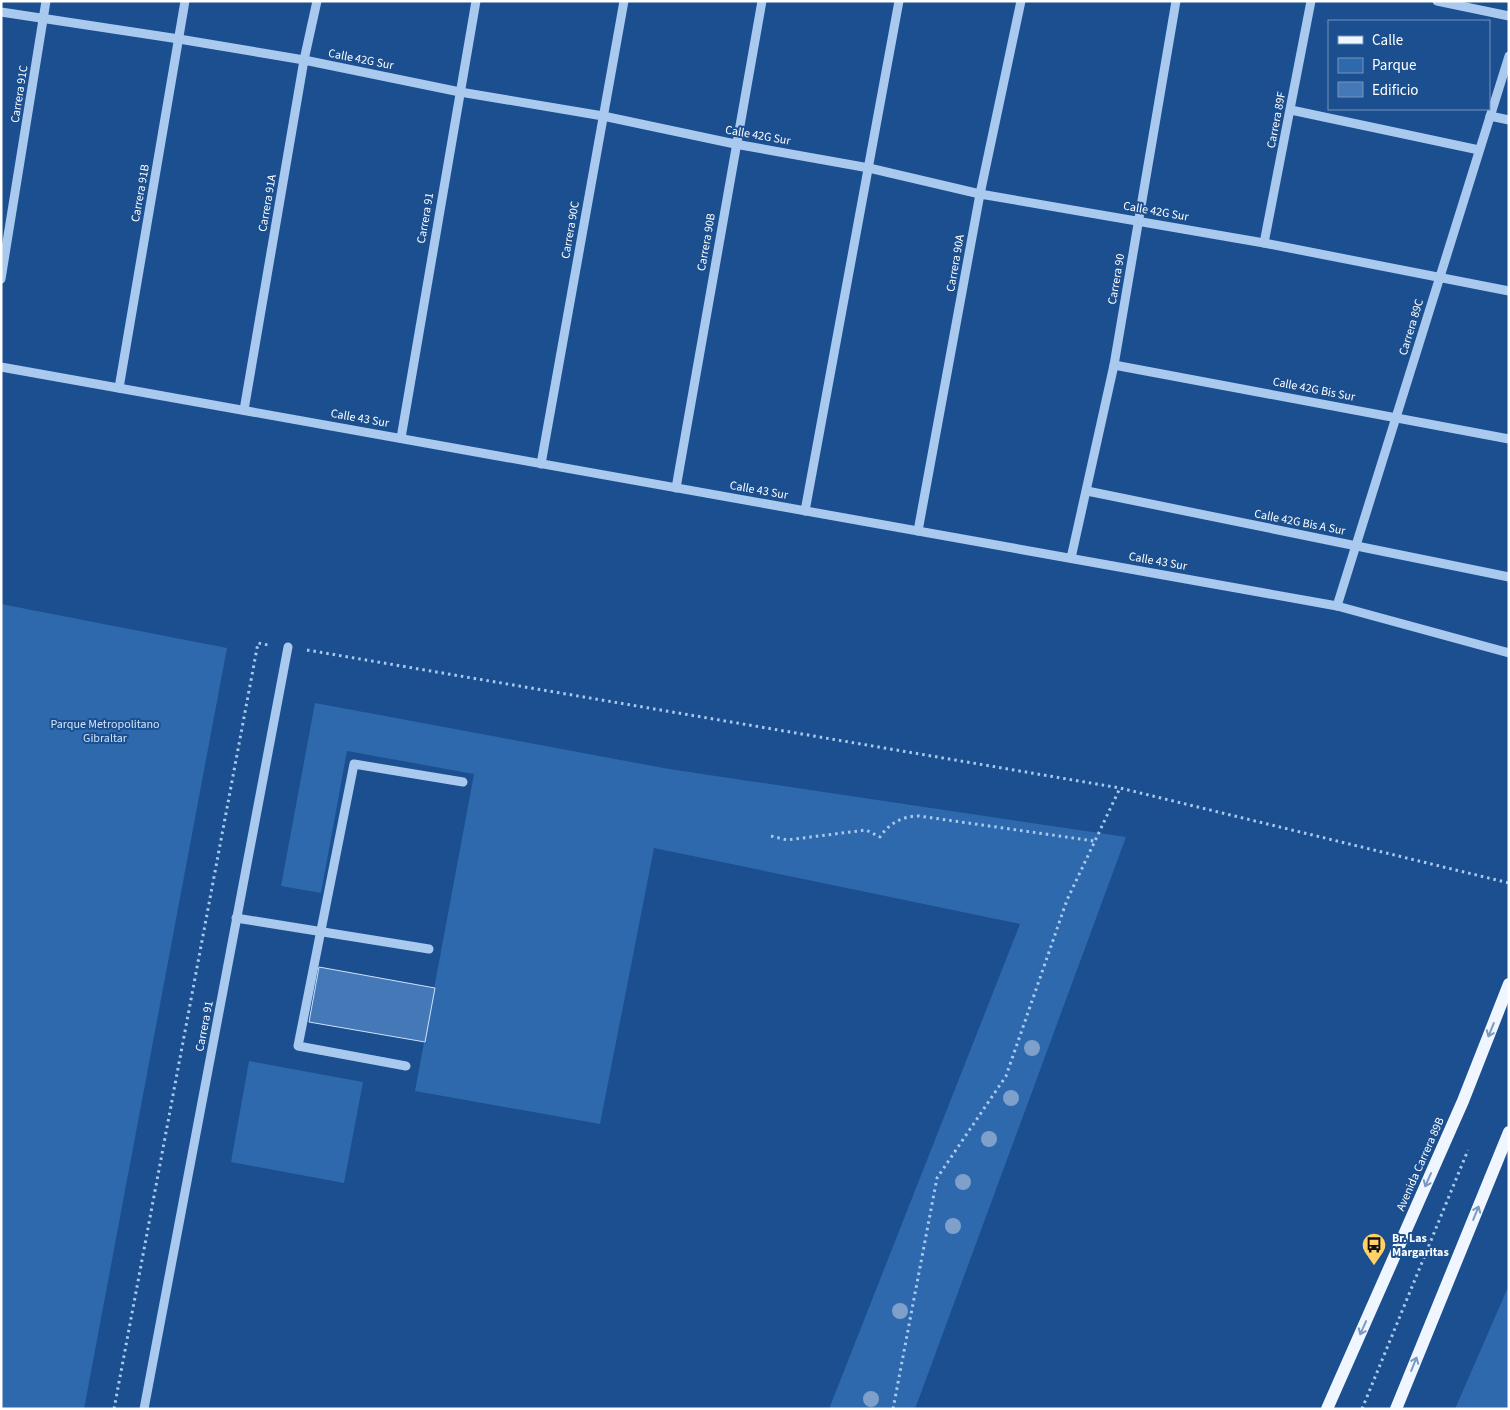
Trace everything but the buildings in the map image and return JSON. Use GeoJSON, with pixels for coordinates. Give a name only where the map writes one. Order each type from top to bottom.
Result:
{"type":"FeatureCollection","features":[{"type":"Feature","properties":{"kind":"main road","name":"Avenida Carrera 89B"},"geometry":{"type":"LineString","coordinates":[[1327,1409],[1463,1101],[1509,984]]}},
{"type":"Feature","properties":{"kind":"main road"},"geometry":{"type":"LineString","coordinates":[[1396,1409],[1509,1132]]}},
{"type":"Feature","properties":{"kind":"street","name":"Carrera 91C"},"geometry":{"type":"LineString","coordinates":[[1,279],[46,1]]}},
{"type":"Feature","properties":{"kind":"street","name":"Carrera 91B"},"geometry":{"type":"LineString","coordinates":[[119,388],[185,1]]}},
{"type":"Feature","properties":{"kind":"street","name":"Carrera 91A"},"geometry":{"type":"LineString","coordinates":[[244,410],[304,60],[317,1]]}},
{"type":"Feature","properties":{"kind":"street","name":"Carrera 91"},"geometry":{"type":"LineString","coordinates":[[400,438],[476,1]]}},
{"type":"Feature","properties":{"kind":"street","name":"Carrera 90C"},"geometry":{"type":"LineString","coordinates":[[541,464],[624,1]]}},
{"type":"Feature","properties":{"kind":"street","name":"Carrera 90B"},"geometry":{"type":"LineString","coordinates":[[676,488],[735,144],[762,1]]}},
{"type":"Feature","properties":{"kind":"street"},"geometry":{"type":"LineString","coordinates":[[805,511],[899,1]]}},
{"type":"Feature","properties":{"kind":"street","name":"Carrera 90A"},"geometry":{"type":"LineString","coordinates":[[918,531],[980,194],[1021,1]]}},
{"type":"Feature","properties":{"kind":"street","name":"Carrera 90"},"geometry":{"type":"LineString","coordinates":[[1071,558],[1114,364],[1140,221],[1176,1]]}},
{"type":"Feature","properties":{"kind":"street","name":"Carrera 89F"},"geometry":{"type":"LineString","coordinates":[[1264,243],[1311,1]]}},
{"type":"Feature","properties":{"kind":"street"},"geometry":{"type":"LineString","coordinates":[[1437,1],[1509,16]]}},
{"type":"Feature","properties":{"kind":"street","name":"Calle 42G Sur"},"geometry":{"type":"LineString","coordinates":[[1,12],[304,60],[460,92],[603,116],[735,144],[869,168],[980,194],[1264,243],[1509,291]]}},
{"type":"Feature","properties":{"kind":"street","name":"Carrera 89C"},"geometry":{"type":"LineString","coordinates":[[1337,606],[1509,56]]}},
{"type":"Feature","properties":{"kind":"street"},"geometry":{"type":"LineString","coordinates":[[1291,110],[1479,150]]}},
{"type":"Feature","properties":{"kind":"street"},"geometry":{"type":"LineString","coordinates":[[1490,116],[1509,120]]}},
{"type":"Feature","properties":{"kind":"street","name":"Calle 42G Bis Sur"},"geometry":{"type":"LineString","coordinates":[[1114,364],[1509,439]]}},
{"type":"Feature","properties":{"kind":"street","name":"Calle 43 Sur"},"geometry":{"type":"LineString","coordinates":[[1,367],[1337,606],[1509,653]]}},
{"type":"Feature","properties":{"kind":"street","name":"Calle 42G Bis A Sur"},"geometry":{"type":"LineString","coordinates":[[1087,492],[1509,577]]}},
{"type":"Feature","properties":{"kind":"street","name":"Carrera 91"},"geometry":{"type":"LineString","coordinates":[[144,1409],[288,647]]}},
{"type":"Feature","properties":{"kind":"street"},"geometry":{"type":"LineString","coordinates":[[406,1066],[298,1046],[354,764],[463,782]]}},
{"type":"Feature","properties":{"kind":"street"},"geometry":{"type":"LineString","coordinates":[[236,918],[429,949]]}},
{"type":"Feature","properties":{"kind":"path"},"geometry":{"type":"LineString","coordinates":[[114,1409],[258,643]]}},
{"type":"Feature","properties":{"kind":"path"},"geometry":{"type":"LineString","coordinates":[[288,647],[1120,788],[1509,883]]}},
{"type":"Feature","properties":{"kind":"path"},"geometry":{"type":"LineString","coordinates":[[893,1409],[937,1178],[1006,1076],[1067,900],[1120,788]]}},
{"type":"Feature","properties":{"kind":"path"},"geometry":{"type":"LineString","coordinates":[[771,836],[786,840],[866,830],[880,837],[888,827],[900,820],[919,816],[1094,841]]}},
{"type":"Feature","properties":{"kind":"path"},"geometry":{"type":"LineString","coordinates":[[1362,1409],[1471,1141]]}},
{"type":"Feature","properties":{"kind":"green space","name":"Parque Metropolitano Gibraltar"},"geometry":{"type":"Polygon","coordinates":[[[1,604],[227,648],[84,1409],[1,1409],[1,604]]]}},
{"type":"Feature","properties":{"kind":"green space"},"geometry":{"type":"Polygon","coordinates":[[[315,703],[669,769],[1126,837],[915,1409],[829,1409],[1020,924],[654,848],[600,1124],[415,1091],[474,774],[347,751],[321,893],[281,886],[315,703]]]}},
{"type":"Feature","properties":{"kind":"green space"},"geometry":{"type":"Polygon","coordinates":[[[249,1061],[363,1082],[344,1183],[231,1162],[249,1061]]]}},
{"type":"Feature","properties":{"kind":"green space"},"geometry":{"type":"Polygon","coordinates":[[[1509,1285],[1509,1409],[1455,1409],[1509,1285]]]}},
{"type":"Feature","properties":{"kind":"place","name":"Br. Las Margaritas"},"geometry":{"type":"Point","coordinates":[1374,1266]}}]}
